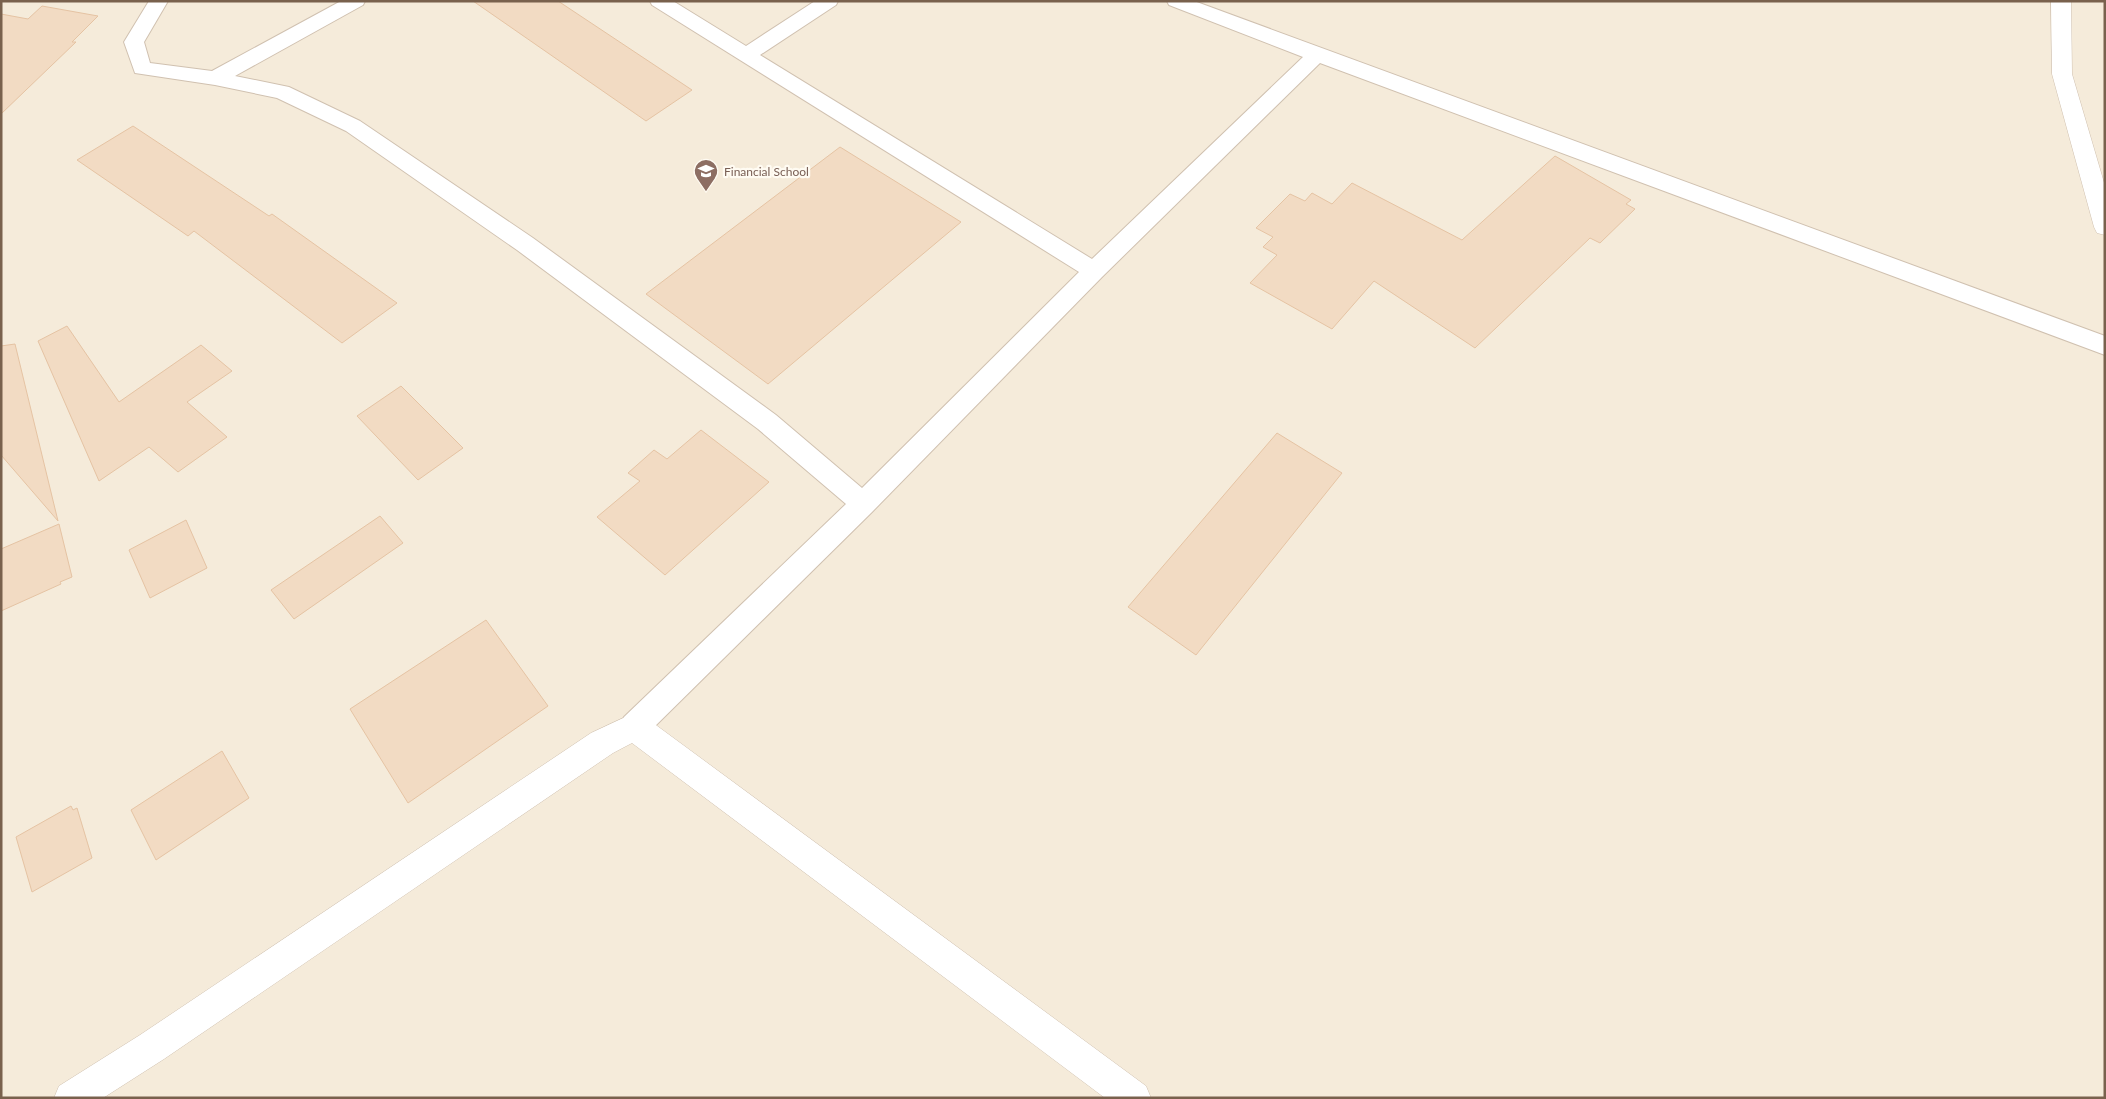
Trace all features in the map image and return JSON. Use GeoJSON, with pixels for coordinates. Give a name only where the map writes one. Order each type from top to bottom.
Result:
{"type":"FeatureCollection","features":[{"type":"Feature","properties":{"kind":"street"},"geometry":{"type":"LineString","coordinates":[[2061,1],[2062,74],[2096,161],[2105,226]]}},
{"type":"Feature","properties":{"kind":"street"},"geometry":{"type":"LineString","coordinates":[[71,1098],[160,1041],[602,744],[634,727],[1134,1098]]}},
{"type":"Feature","properties":{"kind":"lane"},"geometry":{"type":"LineString","coordinates":[[158,1],[134,42],[142,68],[214,78],[282,92],[353,126],[525,244],[767,422],[863,504]]}},
{"type":"Feature","properties":{"kind":"lane"},"geometry":{"type":"LineString","coordinates":[[214,78],[356,1]]}},
{"type":"Feature","properties":{"kind":"lane"},"geometry":{"type":"LineString","coordinates":[[659,1],[748,54],[1094,271]]}},
{"type":"Feature","properties":{"kind":"lane"},"geometry":{"type":"LineString","coordinates":[[748,54],[829,1]]}},
{"type":"Feature","properties":{"kind":"lane"},"geometry":{"type":"LineString","coordinates":[[1176,1],[1317,56],[2105,346]]}},
{"type":"Feature","properties":{"kind":"lane"},"geometry":{"type":"LineString","coordinates":[[634,727],[863,504],[1094,271],[1317,56]]}},
{"type":"Feature","properties":{"kind":"shaded area"},"geometry":{"type":"Polygon","coordinates":[[[1,1],[2105,1],[2105,1098],[1,1098],[1,1]]]}},
{"type":"Feature","properties":{"kind":"building"},"geometry":{"type":"Polygon","coordinates":[[[473,1],[558,1],[692,90],[646,121],[473,1]]]}},
{"type":"Feature","properties":{"kind":"building"},"geometry":{"type":"Polygon","coordinates":[[[42,6],[98,16],[72,42],[76,42],[1,114],[1,14],[28,19],[42,6]]]}},
{"type":"Feature","properties":{"kind":"building"},"geometry":{"type":"Polygon","coordinates":[[[133,126],[269,216],[272,214],[397,303],[342,343],[194,231],[188,236],[77,160],[133,126]]]}},
{"type":"Feature","properties":{"kind":"building"},"geometry":{"type":"Polygon","coordinates":[[[840,147],[961,222],[768,384],[646,294],[840,147]]]}},
{"type":"Feature","properties":{"kind":"building"},"geometry":{"type":"Polygon","coordinates":[[[1555,156],[1631,200],[1626,204],[1635,209],[1600,243],[1590,238],[1475,348],[1374,281],[1332,329],[1250,283],[1277,255],[1263,247],[1273,237],[1256,228],[1290,194],[1305,201],[1312,193],[1332,204],[1352,183],[1462,240],[1555,156]]]}},
{"type":"Feature","properties":{"kind":"building"},"geometry":{"type":"Polygon","coordinates":[[[67,326],[119,402],[201,345],[232,371],[187,402],[227,437],[178,472],[149,447],[99,481],[38,341],[67,326]]]}},
{"type":"Feature","properties":{"kind":"building"},"geometry":{"type":"Polygon","coordinates":[[[15,344],[58,521],[1,455],[1,346],[15,344]]]}},
{"type":"Feature","properties":{"kind":"building"},"geometry":{"type":"Polygon","coordinates":[[[401,386],[463,448],[418,480],[357,416],[401,386]]]}},
{"type":"Feature","properties":{"kind":"building"},"geometry":{"type":"Polygon","coordinates":[[[701,430],[769,482],[665,575],[597,517],[640,481],[628,473],[654,450],[667,459],[701,430]]]}},
{"type":"Feature","properties":{"kind":"building"},"geometry":{"type":"Polygon","coordinates":[[[1277,433],[1342,473],[1196,655],[1128,607],[1277,433]]]}},
{"type":"Feature","properties":{"kind":"building"},"geometry":{"type":"Polygon","coordinates":[[[380,516],[403,543],[294,619],[271,590],[380,516]]]}},
{"type":"Feature","properties":{"kind":"building"},"geometry":{"type":"Polygon","coordinates":[[[186,520],[207,568],[150,598],[129,550],[186,520]]]}},
{"type":"Feature","properties":{"kind":"building"},"geometry":{"type":"Polygon","coordinates":[[[59,524],[72,577],[60,582],[61,584],[1,611],[1,549],[59,524]]]}},
{"type":"Feature","properties":{"kind":"building"},"geometry":{"type":"Polygon","coordinates":[[[486,620],[548,706],[408,803],[350,709],[486,620]]]}},
{"type":"Feature","properties":{"kind":"building"},"geometry":{"type":"Polygon","coordinates":[[[222,751],[249,798],[156,860],[131,810],[222,751]]]}},
{"type":"Feature","properties":{"kind":"building"},"geometry":{"type":"Polygon","coordinates":[[[71,806],[73,810],[77,808],[92,858],[32,892],[16,837],[71,806]]]}},
{"type":"Feature","properties":{"kind":"place","name":"Financial School"},"geometry":{"type":"Point","coordinates":[706,192]}}]}
